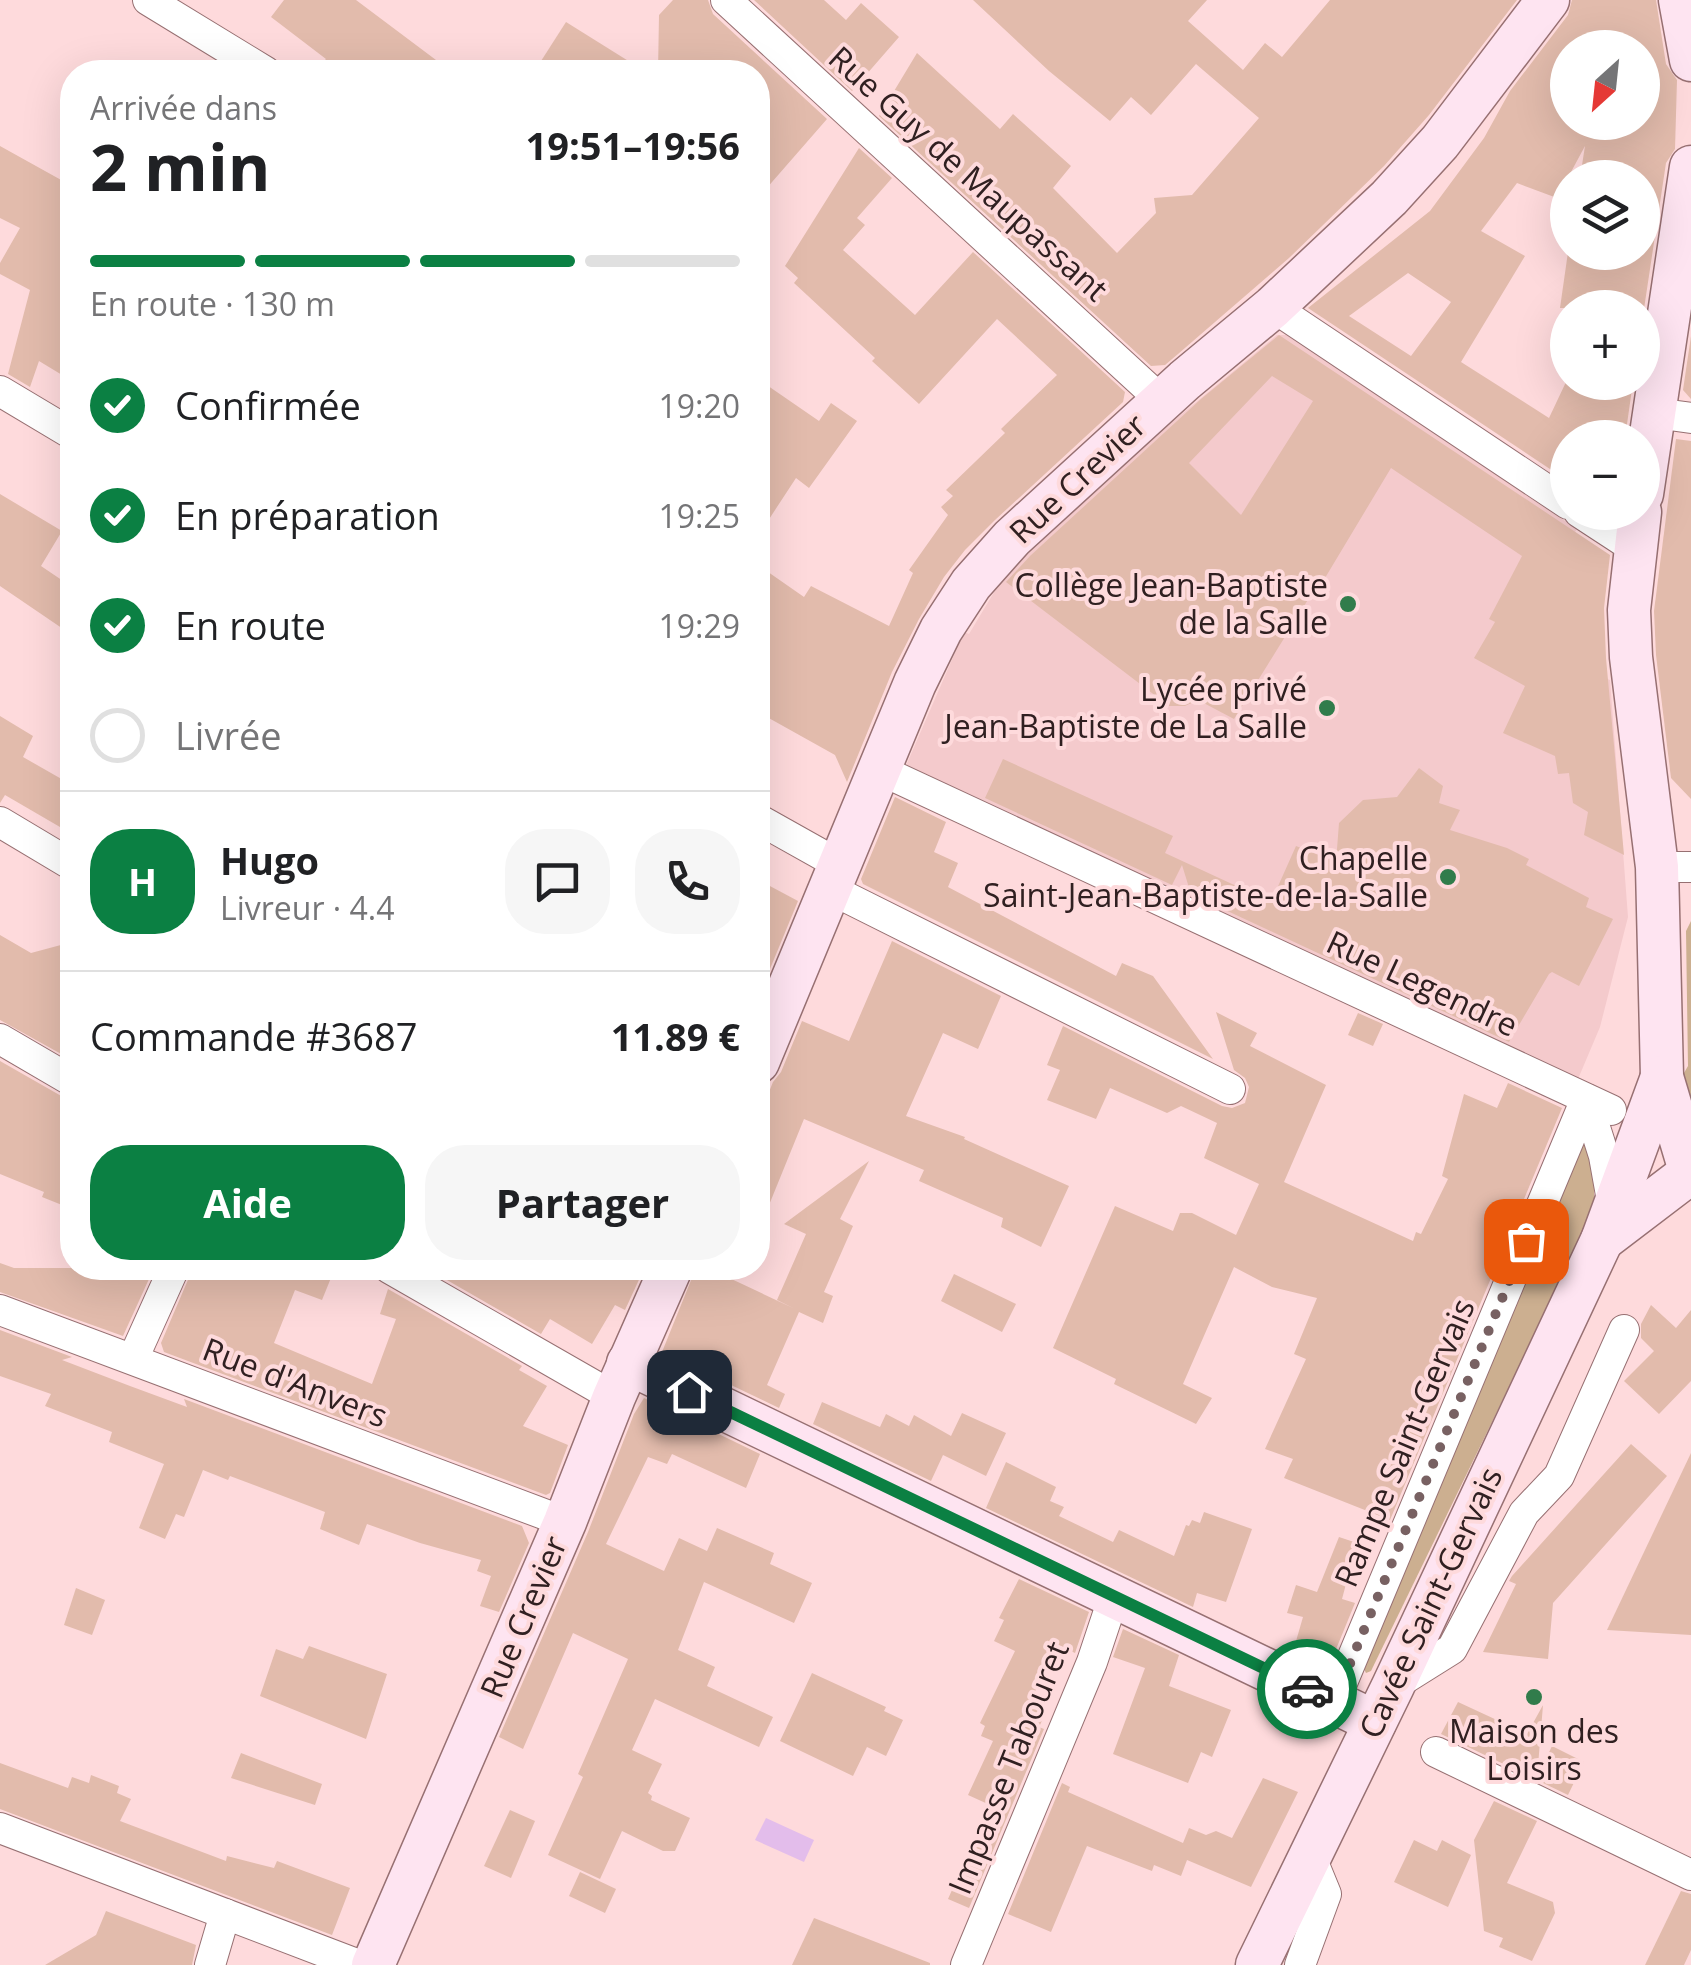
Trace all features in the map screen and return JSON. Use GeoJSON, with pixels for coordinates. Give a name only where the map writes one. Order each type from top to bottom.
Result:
{"type":"FeatureCollection","features":[{"type":"Feature","properties":{"kind":"street"},"geometry":{"type":"LineString","coordinates":[[148,0],[246,60]]}},
{"type":"Feature","properties":{"kind":"street","name":"Rue Guy de Maupassant"},"geometry":{"type":"LineString","coordinates":[[726,0],[1162,401]]}},
{"type":"Feature","properties":{"kind":"street","name":"Rue Crevier"},"geometry":{"type":"LineString","coordinates":[[770,1033],[878,769],[941,630],[971,584],[1025,526],[1162,401],[1273,307],[1389,198],[1440,142],[1548,0]]}},
{"type":"Feature","properties":{"kind":"street"},"geometry":{"type":"LineString","coordinates":[[1680,0],[1691,60]]}},
{"type":"Feature","properties":{"kind":"street"},"geometry":{"type":"LineString","coordinates":[[1660,448],[1673,415],[1691,167]]}},
{"type":"Feature","properties":{"kind":"street"},"geometry":{"type":"LineString","coordinates":[[1273,307],[1550,492]]}},
{"type":"Feature","properties":{"kind":"street"},"geometry":{"type":"LineString","coordinates":[[0,392],[60,427]]}},
{"type":"Feature","properties":{"kind":"street"},"geometry":{"type":"LineString","coordinates":[[1637,530],[1629,610],[1631,656],[1674,867],[1662,1077],[1691,1173]]}},
{"type":"Feature","properties":{"kind":"street","name":"Rue Legendre"},"geometry":{"type":"LineString","coordinates":[[878,769],[1598,1105]]}},
{"type":"Feature","properties":{"kind":"street"},"geometry":{"type":"LineString","coordinates":[[0,822],[60,858]]}},
{"type":"Feature","properties":{"kind":"street"},"geometry":{"type":"LineString","coordinates":[[770,828],[835,877],[1230,1090]]}},
{"type":"Feature","properties":{"kind":"street"},"geometry":{"type":"LineString","coordinates":[[0,1039],[60,1075]]}},
{"type":"Feature","properties":{"kind":"street","name":"Cavée Saint-Gervais"},"geometry":{"type":"LineString","coordinates":[[1257,1965],[1384,1704],[1607,1223],[1662,1077]]}},
{"type":"Feature","properties":{"kind":"street"},"geometry":{"type":"LineString","coordinates":[[1598,1105],[1607,1223]]}},
{"type":"Feature","properties":{"kind":"street","name":"Rampe Saint-Gervais"},"geometry":{"type":"LineString","coordinates":[[1334,1702],[1598,1105]]}},
{"type":"Feature","properties":{"kind":"street","name":"Cavée Saint-Gervais"},"geometry":{"type":"LineString","coordinates":[[1607,1223],[1691,1173]]}},
{"type":"Feature","properties":{"kind":"street"},"geometry":{"type":"LineString","coordinates":[[134,1358],[169,1280]]}},
{"type":"Feature","properties":{"kind":"street"},"geometry":{"type":"LineString","coordinates":[[414,1280],[621,1380],[1114,1596],[1334,1702],[1384,1704],[1452,1649],[1524,1513],[1559,1476],[1624,1330]]}},
{"type":"Feature","properties":{"kind":"street","name":"Rue Crevier"},"geometry":{"type":"LineString","coordinates":[[373,1965],[565,1522],[665,1280]]}},
{"type":"Feature","properties":{"kind":"street","name":"Rue d'Anvers"},"geometry":{"type":"LineString","coordinates":[[0,1310],[565,1522]]}},
{"type":"Feature","properties":{"kind":"street","name":"Impasse Tabouret"},"geometry":{"type":"LineString","coordinates":[[966,1965],[1092,1662],[1114,1596]]}},
{"type":"Feature","properties":{"kind":"street"},"geometry":{"type":"LineString","coordinates":[[1436,1752],[1691,1875]]}},
{"type":"Feature","properties":{"kind":"street"},"geometry":{"type":"LineString","coordinates":[[0,1828],[359,1965]]}},
{"type":"Feature","properties":{"kind":"street"},"geometry":{"type":"LineString","coordinates":[[1300,1965],[1326,1894],[1310,1856]]}},
{"type":"Feature","properties":{"kind":"street"},"geometry":{"type":"LineString","coordinates":[[210,1965],[226,1914]]}},
{"type":"Feature","properties":{"kind":"shaded area"},"geometry":{"type":"Polygon","coordinates":[[[1277,335],[1286,335],[1550,511],[1550,530],[1576,530],[1548,573],[1490,619],[1558,659],[1610,680],[1628,917],[1600,1027],[1578,1079],[905,768],[964,632],[969,634],[1002,579],[1089,491],[1277,335]]]}},
{"type":"Feature","properties":{"kind":"shaded area"},"geometry":{"type":"Polygon","coordinates":[[[1691,921],[1691,1101],[1677,1085],[1688,1066],[1686,931],[1691,921]]]}},
{"type":"Feature","properties":{"kind":"shaded area"},"geometry":{"type":"Polygon","coordinates":[[[1584,1139],[1594,1139],[1594,1212],[1371,1671],[1366,1673],[1364,1669],[1584,1139]]]}},
{"type":"Feature","properties":{"kind":"shaded area"},"geometry":{"type":"Polygon","coordinates":[[[766,1818],[814,1840],[804,1862],[755,1840],[766,1818]]]}},
{"type":"Feature","properties":{"kind":"building"},"geometry":{"type":"Polygon","coordinates":[[[284,0],[356,0],[436,60],[325,60],[271,17],[284,0]]]}},
{"type":"Feature","properties":{"kind":"building"},"geometry":{"type":"Polygon","coordinates":[[[673,0],[708,0],[713,14],[763,60],[658,60],[659,15],[673,0]]]}},
{"type":"Feature","properties":{"kind":"building"},"geometry":{"type":"Polygon","coordinates":[[[754,0],[824,0],[846,20],[861,3],[899,37],[852,91],[754,0]]]}},
{"type":"Feature","properties":{"kind":"building"},"geometry":{"type":"Polygon","coordinates":[[[973,0],[1207,0],[1188,21],[1243,70],[1265,43],[1282,57],[1330,0],[1517,0],[1429,115],[1384,166],[1289,258],[1178,354],[1165,365],[1151,366],[879,116],[917,53],[1000,129],[1013,114],[1071,166],[1053,188],[1117,253],[1156,213],[1154,198],[1192,195],[1259,118],[1196,64],[1151,115],[1131,97],[1110,121],[973,0]]]}},
{"type":"Feature","properties":{"kind":"building"},"geometry":{"type":"Polygon","coordinates":[[[1572,0],[1656,0],[1666,64],[1677,80],[1675,149],[1666,163],[1660,203],[1660,160],[1583,160],[1585,146],[1577,160],[1550,160],[1550,195],[1517,183],[1481,231],[1525,256],[1461,362],[1549,418],[1558,400],[1630,400],[1628,420],[1550,420],[1550,469],[1308,308],[1430,211],[1550,39],[1550,140],[1660,140],[1660,30],[1557,30],[1568,15],[1572,0]],[[1408,273],[1349,316],[1411,356],[1451,302],[1408,273]]]}},
{"type":"Feature","properties":{"kind":"building"},"geometry":{"type":"Polygon","coordinates":[[[566,22],[627,60],[542,60],[566,22]]]}},
{"type":"Feature","properties":{"kind":"building"},"geometry":{"type":"Polygon","coordinates":[[[770,66],[827,119],[770,184],[770,66]]]}},
{"type":"Feature","properties":{"kind":"building"},"geometry":{"type":"Polygon","coordinates":[[[0,146],[60,179],[60,374],[39,361],[30,387],[8,374],[30,290],[0,274],[0,263],[20,228],[0,218],[0,146]]]}},
{"type":"Feature","properties":{"kind":"building"},"geometry":{"type":"Polygon","coordinates":[[[859,148],[892,178],[857,218],[865,225],[843,250],[915,315],[973,252],[1125,392],[1123,402],[995,520],[944,577],[892,672],[847,782],[835,755],[770,719],[770,573],[804,597],[811,586],[889,626],[913,573],[909,570],[948,515],[941,507],[953,496],[946,490],[1057,375],[997,319],[919,404],[794,283],[798,278],[785,266],[859,148]]]}},
{"type":"Feature","properties":{"kind":"building"},"geometry":{"type":"Polygon","coordinates":[[[1565,270],[1650,270],[1647,290],[1563,290],[1565,270]]]}},
{"type":"Feature","properties":{"kind":"building"},"geometry":{"type":"Polygon","coordinates":[[[1279,335],[1550,515],[1550,530],[1572,530],[1610,555],[1604,608],[1606,658],[1624,855],[1584,835],[1588,812],[1573,803],[1569,773],[1558,774],[1555,756],[1503,733],[1525,686],[1474,658],[1495,622],[1489,619],[1522,556],[1391,468],[1234,719],[1198,700],[1185,706],[1169,706],[1006,582],[1201,399],[1279,335]],[[1272,376],[1189,463],[1241,515],[1313,401],[1272,376]]]}},
{"type":"Feature","properties":{"kind":"building"},"geometry":{"type":"Polygon","coordinates":[[[1691,336],[1691,399],[1683,390],[1691,336]]]}},
{"type":"Feature","properties":{"kind":"building"},"geometry":{"type":"Polygon","coordinates":[[[770,387],[819,421],[831,403],[857,421],[809,488],[796,478],[770,518],[770,387]]]}},
{"type":"Feature","properties":{"kind":"building"},"geometry":{"type":"Polygon","coordinates":[[[1676,439],[1691,441],[1691,799],[1671,778],[1654,611],[1676,439]]]}},
{"type":"Feature","properties":{"kind":"building"},"geometry":{"type":"Polygon","coordinates":[[[0,494],[60,530],[41,566],[60,579],[60,627],[0,586],[0,494]]]}},
{"type":"Feature","properties":{"kind":"building"},"geometry":{"type":"Polygon","coordinates":[[[0,716],[33,736],[23,757],[60,778],[60,827],[5,795],[0,803],[0,716]]]}},
{"type":"Feature","properties":{"kind":"building"},"geometry":{"type":"Polygon","coordinates":[[[1003,759],[1173,836],[1165,853],[1271,902],[1296,846],[1336,862],[1339,823],[1363,800],[1397,797],[1419,768],[1443,786],[1439,803],[1460,810],[1450,830],[1529,859],[1526,865],[1589,898],[1586,907],[1613,919],[1579,986],[1549,974],[1509,1042],[1191,894],[1182,865],[1172,885],[985,798],[1003,759]]]}},
{"type":"Feature","properties":{"kind":"building"},"geometry":{"type":"Polygon","coordinates":[[[895,797],[946,822],[934,852],[958,863],[948,887],[1116,976],[1122,963],[1153,976],[1213,1059],[863,884],[861,879],[895,797]]]}},
{"type":"Feature","properties":{"kind":"building"},"geometry":{"type":"Polygon","coordinates":[[[770,886],[798,901],[770,969],[770,886]]]}},
{"type":"Feature","properties":{"kind":"building"},"geometry":{"type":"Polygon","coordinates":[[[0,935],[31,953],[60,945],[60,1053],[0,1020],[0,935]]]}},
{"type":"Feature","properties":{"kind":"building"},"geometry":{"type":"Polygon","coordinates":[[[892,941],[1001,996],[978,1049],[943,1033],[906,1116],[965,1137],[1069,1186],[1041,1247],[1001,1227],[1003,1218],[919,1181],[924,1170],[804,1119],[770,1203],[770,1089],[802,1021],[849,1041],[892,941]]]}},
{"type":"Feature","properties":{"kind":"building"},"geometry":{"type":"Polygon","coordinates":[[[1216,1012],[1257,1033],[1250,1046],[1326,1085],[1284,1182],[1413,1241],[1416,1232],[1421,1234],[1448,1179],[1442,1176],[1464,1094],[1497,1108],[1508,1083],[1562,1108],[1390,1520],[1284,1478],[1293,1459],[1265,1449],[1306,1359],[1294,1354],[1317,1298],[1272,1287],[1234,1267],[1183,1384],[1212,1398],[1196,1424],[1114,1384],[1116,1379],[1053,1348],[1115,1206],[1173,1231],[1180,1213],[1192,1213],[1236,1235],[1259,1184],[1204,1158],[1217,1123],[1181,1106],[1167,1113],[1110,1088],[1096,1119],[1047,1100],[1060,1070],[1047,1065],[1063,1026],[1232,1108],[1245,1103],[1249,1087],[1234,1070],[1216,1012]]]}},
{"type":"Feature","properties":{"kind":"building"},"geometry":{"type":"Polygon","coordinates":[[[1358,1013],[1383,1024],[1373,1046],[1348,1035],[1358,1013]]]}},
{"type":"Feature","properties":{"kind":"building"},"geometry":{"type":"Polygon","coordinates":[[[0,1061],[60,1095],[60,1204],[42,1197],[44,1192],[0,1174],[0,1061]]]}},
{"type":"Feature","properties":{"kind":"building"},"geometry":{"type":"Polygon","coordinates":[[[869,1161],[840,1219],[853,1226],[824,1292],[833,1296],[823,1323],[799,1312],[767,1385],[785,1394],[779,1408],[662,1352],[691,1280],[734,1280],[793,1308],[777,1300],[806,1234],[784,1224],[869,1161]]]}},
{"type":"Feature","properties":{"kind":"building"},"geometry":{"type":"Polygon","coordinates":[[[0,1263],[14,1268],[60,1268],[60,1280],[149,1280],[123,1336],[0,1292],[0,1263]]]}},
{"type":"Feature","properties":{"kind":"building"},"geometry":{"type":"Polygon","coordinates":[[[954,1274],[1016,1304],[1002,1332],[941,1301],[954,1274]]]}},
{"type":"Feature","properties":{"kind":"building"},"geometry":{"type":"Polygon","coordinates":[[[188,1280],[330,1280],[322,1300],[295,1290],[274,1343],[372,1384],[396,1319],[380,1314],[388,1289],[522,1366],[519,1370],[547,1386],[523,1426],[568,1445],[546,1495],[164,1352],[161,1343],[188,1280]]]}},
{"type":"Feature","properties":{"kind":"building"},"geometry":{"type":"Polygon","coordinates":[[[447,1280],[639,1280],[625,1310],[615,1305],[592,1344],[550,1319],[541,1334],[447,1280]]]}},
{"type":"Feature","properties":{"kind":"building"},"geometry":{"type":"Polygon","coordinates":[[[1651,1305],[1676,1328],[1691,1310],[1691,1381],[1659,1414],[1624,1381],[1654,1351],[1641,1338],[1641,1324],[1651,1305]]]}},
{"type":"Feature","properties":{"kind":"building"},"geometry":{"type":"Polygon","coordinates":[[[0,1330],[72,1357],[62,1360],[130,1386],[187,1407],[184,1399],[522,1526],[529,1543],[499,1612],[480,1606],[491,1576],[477,1571],[481,1560],[367,1524],[359,1545],[320,1529],[325,1512],[230,1476],[228,1480],[203,1470],[184,1517],[176,1514],[165,1539],[139,1528],[164,1464],[109,1442],[112,1432],[45,1406],[51,1394],[0,1376],[0,1330]]]}},
{"type":"Feature","properties":{"kind":"building"},"geometry":{"type":"Polygon","coordinates":[[[644,1398],[760,1454],[746,1488],[672,1454],[667,1464],[648,1457],[606,1544],[664,1571],[679,1538],[707,1551],[717,1528],[774,1553],[770,1564],[812,1583],[794,1623],[704,1582],[678,1650],[715,1667],[707,1686],[773,1717],[759,1747],[655,1699],[632,1750],[662,1764],[648,1793],[651,1800],[690,1818],[675,1851],[663,1851],[622,1831],[600,1879],[548,1855],[628,1659],[573,1633],[523,1749],[499,1737],[644,1398]]]}},
{"type":"Feature","properties":{"kind":"building"},"geometry":{"type":"Polygon","coordinates":[[[822,1402],[880,1427],[886,1414],[909,1426],[914,1415],[951,1436],[962,1413],[1006,1433],[986,1476],[943,1455],[931,1481],[813,1424],[822,1402]]]}},
{"type":"Feature","properties":{"kind":"building"},"geometry":{"type":"Polygon","coordinates":[[[1631,1444],[1667,1476],[1553,1603],[1548,1659],[1483,1652],[1516,1584],[1509,1581],[1512,1576],[1631,1444]]]}},
{"type":"Feature","properties":{"kind":"building"},"geometry":{"type":"Polygon","coordinates":[[[1691,1453],[1691,1635],[1607,1630],[1691,1453]]]}},
{"type":"Feature","properties":{"kind":"building"},"geometry":{"type":"Polygon","coordinates":[[[1006,1462],[1056,1487],[1050,1501],[1064,1507],[1059,1516],[1113,1542],[1119,1530],[1174,1556],[1186,1525],[1192,1520],[1200,1523],[1204,1512],[1252,1529],[1226,1602],[1197,1593],[1193,1607],[986,1508],[1006,1462]]]}},
{"type":"Feature","properties":{"kind":"building"},"geometry":{"type":"Polygon","coordinates":[[[1339,1537],[1357,1543],[1342,1599],[1355,1603],[1332,1659],[1294,1648],[1303,1617],[1287,1613],[1296,1585],[1317,1592],[1339,1537]]]}},
{"type":"Feature","properties":{"kind":"building"},"geometry":{"type":"Polygon","coordinates":[[[1019,1579],[1089,1612],[1075,1653],[1058,1645],[1033,1696],[1033,1703],[1047,1710],[1039,1727],[1044,1729],[969,1908],[948,1899],[990,1805],[968,1795],[993,1741],[981,1736],[985,1726],[980,1723],[1015,1651],[994,1641],[1004,1620],[999,1618],[1019,1579]]]}},
{"type":"Feature","properties":{"kind":"building"},"geometry":{"type":"Polygon","coordinates":[[[76,1588],[105,1600],[92,1635],[64,1625],[76,1588]]]}},
{"type":"Feature","properties":{"kind":"building"},"geometry":{"type":"Polygon","coordinates":[[[1123,1629],[1179,1655],[1169,1686],[1231,1710],[1212,1757],[1201,1752],[1188,1783],[1113,1754],[1145,1668],[1113,1657],[1123,1629]]]}},
{"type":"Feature","properties":{"kind":"building"},"geometry":{"type":"Polygon","coordinates":[[[309,1646],[387,1674],[366,1739],[260,1696],[276,1649],[303,1659],[309,1646]]]}},
{"type":"Feature","properties":{"kind":"building"},"geometry":{"type":"Polygon","coordinates":[[[812,1673],[886,1707],[884,1711],[903,1720],[886,1756],[867,1747],[853,1776],[780,1741],[812,1673]]]}},
{"type":"Feature","properties":{"kind":"building"},"geometry":{"type":"Polygon","coordinates":[[[1458,1702],[1527,1734],[1543,1705],[1537,1778],[1552,1746],[1584,1762],[1568,1795],[1441,1734],[1458,1702]]]}},
{"type":"Feature","properties":{"kind":"building"},"geometry":{"type":"Polygon","coordinates":[[[241,1753],[322,1784],[315,1805],[231,1778],[241,1753]]]}},
{"type":"Feature","properties":{"kind":"building"},"geometry":{"type":"Polygon","coordinates":[[[0,1763],[68,1788],[72,1777],[89,1783],[91,1775],[119,1786],[117,1793],[131,1799],[120,1821],[226,1861],[227,1856],[274,1868],[277,1861],[350,1888],[332,1935],[0,1809],[0,1763]]]}},
{"type":"Feature","properties":{"kind":"building"},"geometry":{"type":"Polygon","coordinates":[[[1263,1778],[1298,1792],[1251,1887],[1187,1860],[1181,1876],[1154,1865],[1152,1871],[1087,1846],[1051,1932],[1008,1914],[1062,1783],[1070,1787],[1068,1792],[1183,1843],[1189,1828],[1206,1835],[1216,1831],[1232,1838],[1263,1778]]]}},
{"type":"Feature","properties":{"kind":"building"},"geometry":{"type":"Polygon","coordinates":[[[1494,1801],[1537,1821],[1507,1883],[1553,1902],[1555,1913],[1532,1961],[1499,1947],[1503,1938],[1484,1931],[1474,1840],[1494,1801]]]}},
{"type":"Feature","properties":{"kind":"building"},"geometry":{"type":"Polygon","coordinates":[[[510,1810],[535,1821],[511,1878],[484,1866],[510,1810]]]}},
{"type":"Feature","properties":{"kind":"building"},"geometry":{"type":"Polygon","coordinates":[[[1414,1840],[1437,1851],[1442,1840],[1471,1855],[1448,1907],[1394,1882],[1414,1840]]]}},
{"type":"Feature","properties":{"kind":"building"},"geometry":{"type":"Polygon","coordinates":[[[580,1872],[616,1889],[605,1913],[569,1896],[580,1872]]]}},
{"type":"Feature","properties":{"kind":"building"},"geometry":{"type":"Polygon","coordinates":[[[1681,1891],[1691,1894],[1691,1950],[1684,1965],[1645,1965],[1681,1891]]]}},
{"type":"Feature","properties":{"kind":"building"},"geometry":{"type":"Polygon","coordinates":[[[106,1911],[196,1945],[192,1965],[45,1965],[96,1935],[106,1911]]]}},
{"type":"Feature","properties":{"kind":"building"},"geometry":{"type":"Polygon","coordinates":[[[814,1918],[930,1963],[930,1965],[792,1965],[814,1918]]]}},
{"type":"Feature","properties":{"kind":"way so far"},"geometry":{"type":"LineString","coordinates":[[1307,1689],[1334,1702],[1526,1241]]}},
{"type":"Feature","properties":{"kind":"place","name":"Collège Jean-Baptiste de la Salle"},"geometry":{"type":"Point","coordinates":[1348,604]}},
{"type":"Feature","properties":{"kind":"place","name":"Lycée privé Jean-Baptiste de La Salle"},"geometry":{"type":"Point","coordinates":[1327,708]}},
{"type":"Feature","properties":{"kind":"place","name":"Chapelle Saint-Jean-Baptiste-de-la-Salle"},"geometry":{"type":"Point","coordinates":[1448,877]}},
{"type":"Feature","properties":{"kind":"place","name":"Maison des Loisirs"},"geometry":{"type":"Point","coordinates":[1534,1697]}},
{"type":"Feature","properties":{"kind":"route"},"geometry":{"type":"LineString","coordinates":[[689,1392],[1307,1689]]}}]}
